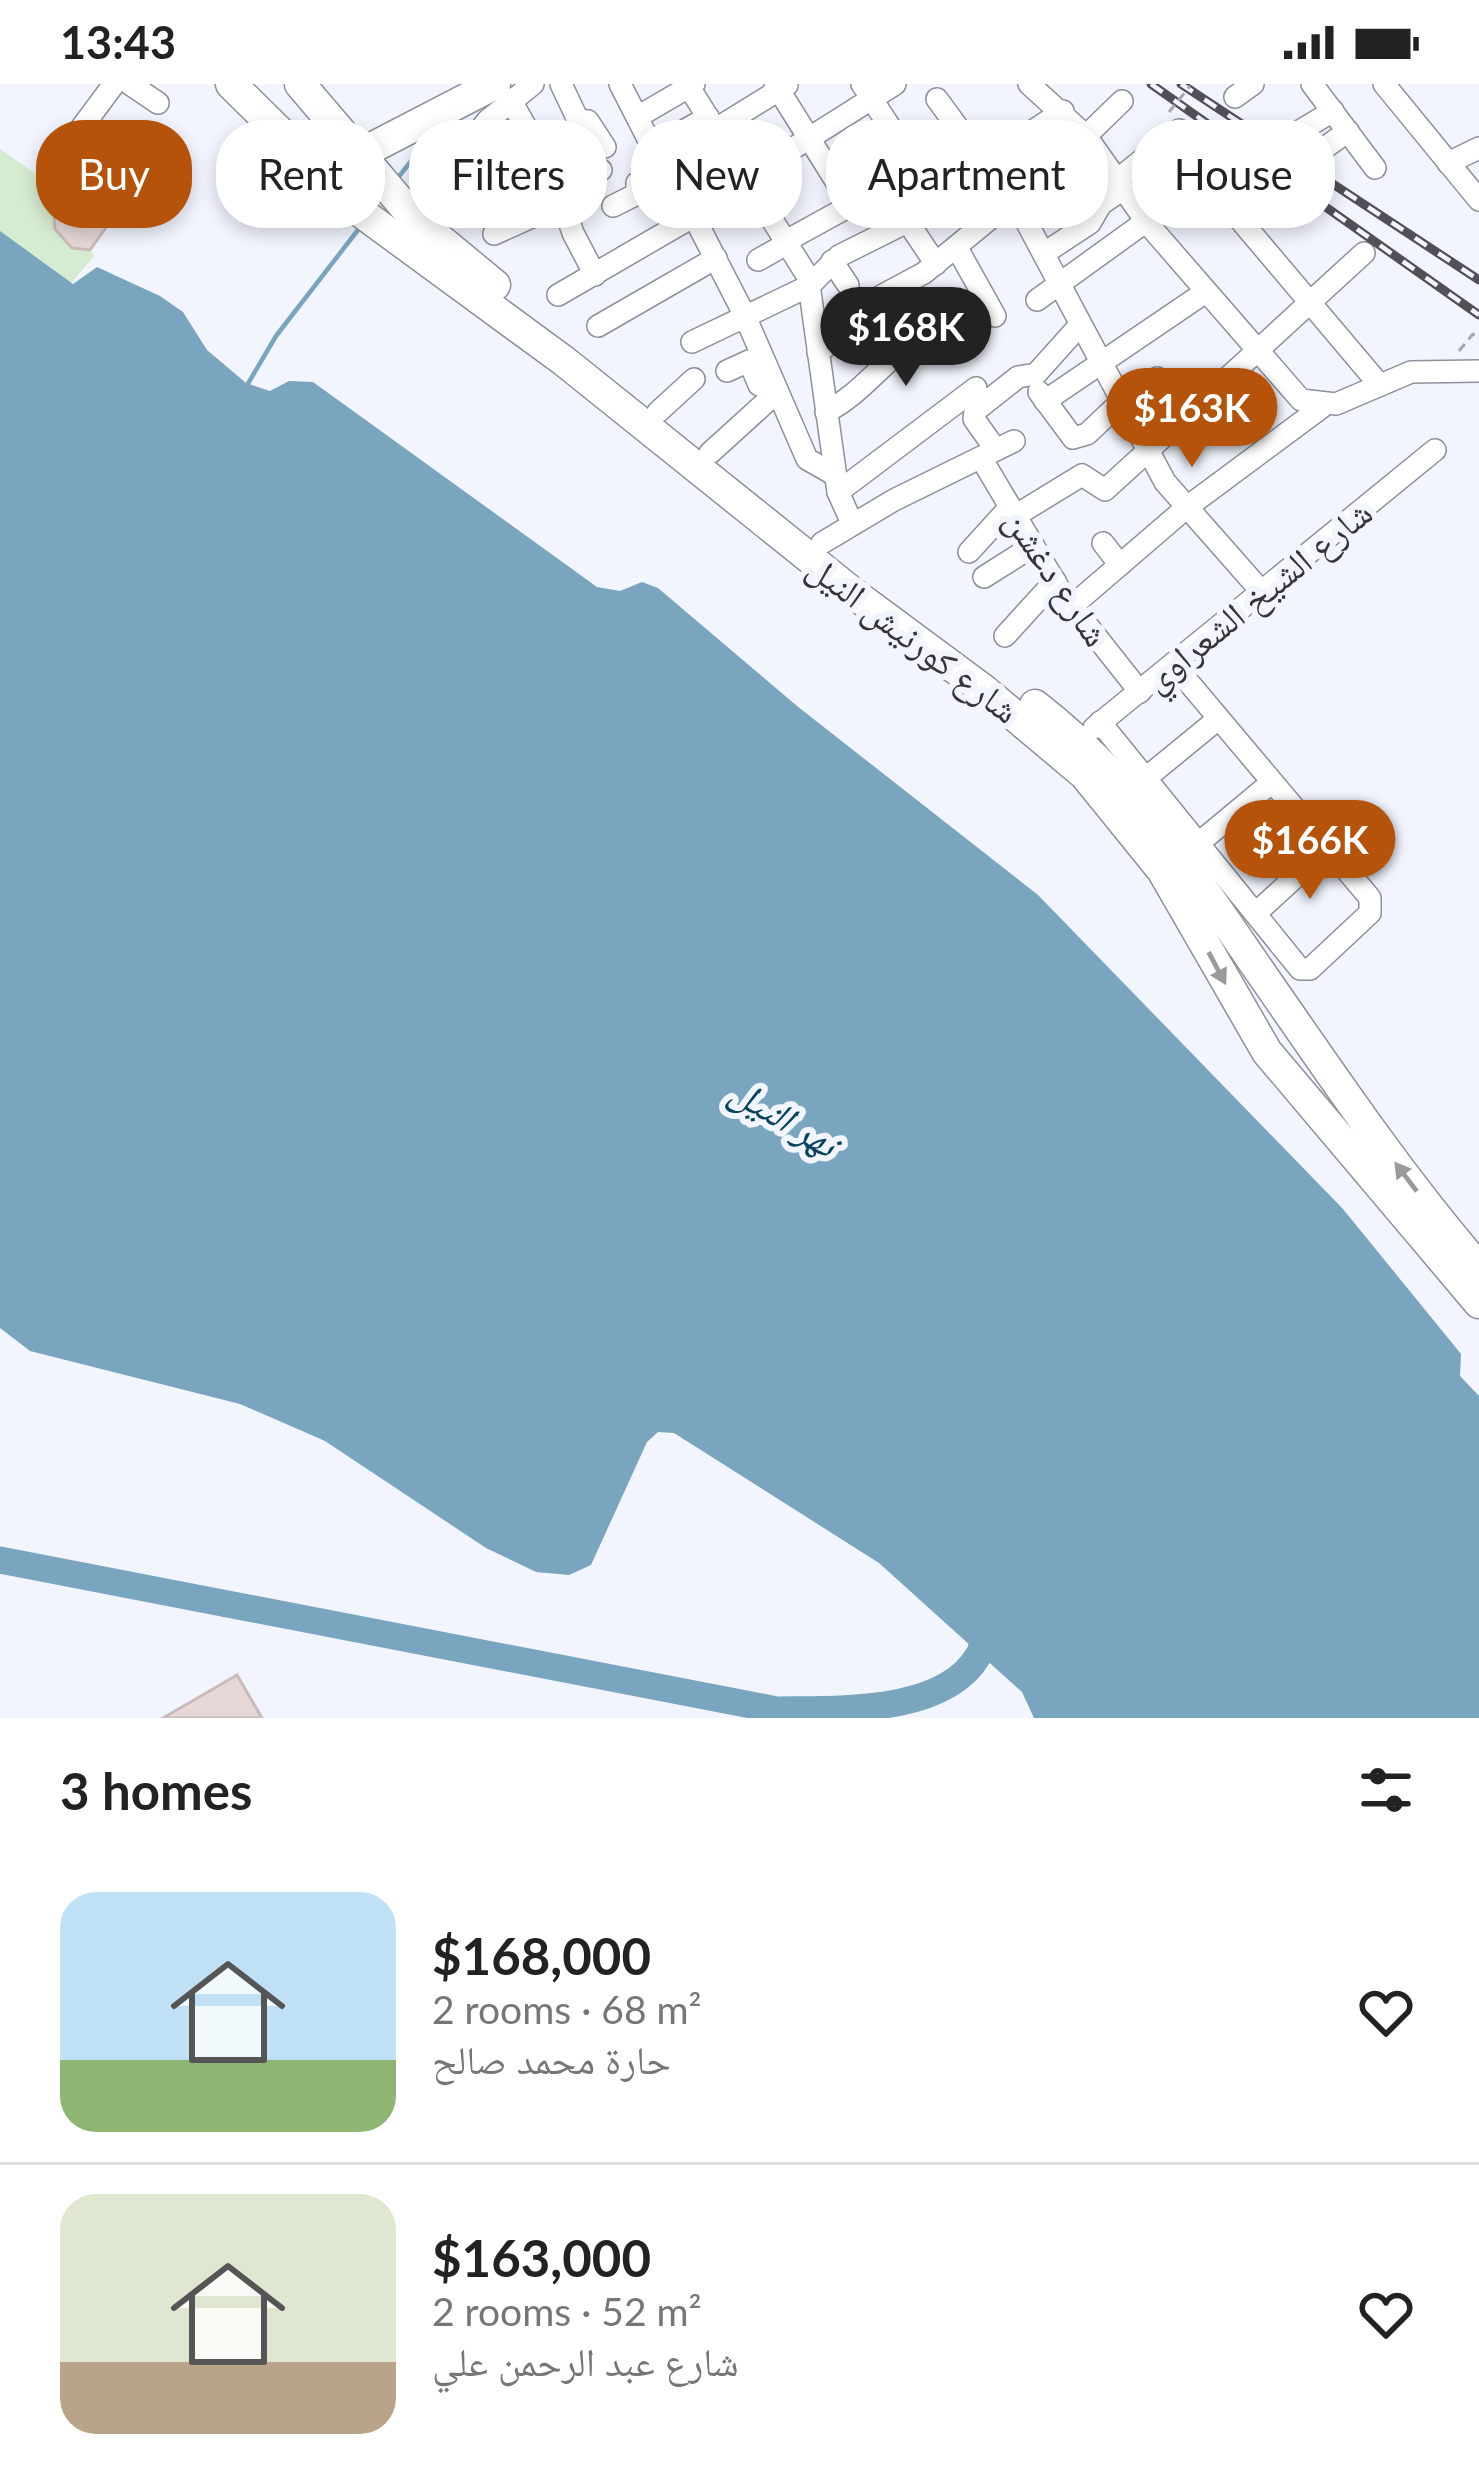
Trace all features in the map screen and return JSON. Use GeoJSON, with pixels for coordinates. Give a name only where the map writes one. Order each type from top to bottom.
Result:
{"type":"FeatureCollection","features":[{"type":"Feature","properties":{"kind":"highway","name":"شارع كورنيش النيل"},"geometry":{"type":"LineString","coordinates":[[231,84],[362,213],[564,361],[1076,766],[1162,870],[1244,1017],[1278,1066],[1479,1303]]}},
{"type":"Feature","properties":{"kind":"highway","name":"شارع كورنيش النيل"},"geometry":{"type":"LineString","coordinates":[[300,84],[332,120]]}},
{"type":"Feature","properties":{"kind":"highway"},"geometry":{"type":"LineString","coordinates":[[385,143],[502,92]]}},
{"type":"Feature","properties":{"kind":"highway","name":"شارع كورنيش النيل"},"geometry":{"type":"LineString","coordinates":[[385,182],[409,212]]}},
{"type":"Feature","properties":{"kind":"highway","name":"شارع كورنيش النيل"},"geometry":{"type":"LineString","coordinates":[[427,228],[822,543],[1090,731],[1409,1182],[1479,1268]]}},
{"type":"Feature","properties":{"kind":"highway"},"geometry":{"type":"LineString","coordinates":[[1244,1017],[1292,1016],[1278,1066]]}},
{"type":"Feature","properties":{"kind":"street"},"geometry":{"type":"LineString","coordinates":[[87,120],[114,84]]}},
{"type":"Feature","properties":{"kind":"street"},"geometry":{"type":"LineString","coordinates":[[130,84],[158,103]]}},
{"type":"Feature","properties":{"kind":"street"},"geometry":{"type":"LineString","coordinates":[[484,120],[502,92],[533,84]]}},
{"type":"Feature","properties":{"kind":"street"},"geometry":{"type":"LineString","coordinates":[[561,84],[578,120]]}},
{"type":"Feature","properties":{"kind":"street"},"geometry":{"type":"LineString","coordinates":[[620,84],[641,120]]}},
{"type":"Feature","properties":{"kind":"street"},"geometry":{"type":"LineString","coordinates":[[802,143],[867,92],[895,84]]}},
{"type":"Feature","properties":{"kind":"street"},"geometry":{"type":"LineString","coordinates":[[1029,84],[1071,120]]}},
{"type":"Feature","properties":{"kind":"street"},"geometry":{"type":"LineString","coordinates":[[1312,84],[1375,168]]}},
{"type":"Feature","properties":{"kind":"street"},"geometry":{"type":"LineString","coordinates":[[1384,84],[1479,200]]}},
{"type":"Feature","properties":{"kind":"street"},"geometry":{"type":"LineString","coordinates":[[639,116],[690,85],[710,120]]}},
{"type":"Feature","properties":{"kind":"street"},"geometry":{"type":"LineString","coordinates":[[718,120],[781,86],[826,165]]}},
{"type":"Feature","properties":{"kind":"street"},"geometry":{"type":"LineString","coordinates":[[502,92],[519,120]]}},
{"type":"Feature","properties":{"kind":"street"},"geometry":{"type":"LineString","coordinates":[[867,92],[885,120]]}},
{"type":"Feature","properties":{"kind":"street"},"geometry":{"type":"LineString","coordinates":[[937,99],[954,120]]}},
{"type":"Feature","properties":{"kind":"street"},"geometry":{"type":"LineString","coordinates":[[1102,120],[1122,101]]}},
{"type":"Feature","properties":{"kind":"street"},"geometry":{"type":"LineString","coordinates":[[1052,120],[1063,112]]}},
{"type":"Feature","properties":{"kind":"street"},"geometry":{"type":"LineString","coordinates":[[1319,120],[1333,112]]}},
{"type":"Feature","properties":{"kind":"street"},"geometry":{"type":"LineString","coordinates":[[1335,140],[1348,131]]}},
{"type":"Feature","properties":{"kind":"street"},"geometry":{"type":"LineString","coordinates":[[1448,163],[1479,148]]}},
{"type":"Feature","properties":{"kind":"street"},"geometry":{"type":"LineString","coordinates":[[1108,169],[1132,202]]}},
{"type":"Feature","properties":{"kind":"street"},"geometry":{"type":"LineString","coordinates":[[1046,252],[1079,230],[1132,170]]}},
{"type":"Feature","properties":{"kind":"street"},"geometry":{"type":"LineString","coordinates":[[614,206],[631,197]]}},
{"type":"Feature","properties":{"kind":"street"},"geometry":{"type":"LineString","coordinates":[[758,260],[826,219]]}},
{"type":"Feature","properties":{"kind":"street"},"geometry":{"type":"LineString","coordinates":[[494,234],[507,228]]}},
{"type":"Feature","properties":{"kind":"street"},"geometry":{"type":"LineString","coordinates":[[575,228],[596,274]]}},
{"type":"Feature","properties":{"kind":"street"},"geometry":{"type":"LineString","coordinates":[[558,295],[675,228]]}},
{"type":"Feature","properties":{"kind":"street"},"geometry":{"type":"LineString","coordinates":[[698,228],[745,316],[770,398]]}},
{"type":"Feature","properties":{"kind":"street"},"geometry":{"type":"LineString","coordinates":[[778,228],[809,286],[818,352],[842,411],[837,484],[852,523]]}},
{"type":"Feature","properties":{"kind":"street"},"geometry":{"type":"LineString","coordinates":[[692,342],[809,286],[832,261],[894,228]]}},
{"type":"Feature","properties":{"kind":"street"},"geometry":{"type":"LineString","coordinates":[[912,228],[936,264]]}},
{"type":"Feature","properties":{"kind":"street"},"geometry":{"type":"LineString","coordinates":[[818,352],[851,329],[870,302],[936,264],[982,228]]}},
{"type":"Feature","properties":{"kind":"street"},"geometry":{"type":"LineString","coordinates":[[1033,228],[1145,449],[1186,508],[1261,591]]}},
{"type":"Feature","properties":{"kind":"street"},"geometry":{"type":"LineString","coordinates":[[1037,300],[1142,228]]}},
{"type":"Feature","properties":{"kind":"street"},"geometry":{"type":"LineString","coordinates":[[1151,228],[1301,400],[1322,406]]}},
{"type":"Feature","properties":{"kind":"street"},"geometry":{"type":"LineString","coordinates":[[1248,228],[1378,383]]}},
{"type":"Feature","properties":{"kind":"street"},"geometry":{"type":"LineString","coordinates":[[957,248],[995,316]]}},
{"type":"Feature","properties":{"kind":"street"},"geometry":{"type":"LineString","coordinates":[[969,552],[1012,511],[1082,475],[1105,490],[1364,253]]}},
{"type":"Feature","properties":{"kind":"street"},"geometry":{"type":"LineString","coordinates":[[598,326],[716,258]]}},
{"type":"Feature","properties":{"kind":"street"},"geometry":{"type":"LineString","coordinates":[[832,261],[848,286]]}},
{"type":"Feature","properties":{"kind":"street"},"geometry":{"type":"LineString","coordinates":[[1045,401],[1204,293]]}},
{"type":"Feature","properties":{"kind":"street"},"geometry":{"type":"LineString","coordinates":[[882,298],[894,320]]}},
{"type":"Feature","properties":{"kind":"street"},"geometry":{"type":"LineString","coordinates":[[842,411],[898,354],[941,340],[949,325],[929,304]]}},
{"type":"Feature","properties":{"kind":"street"},"geometry":{"type":"LineString","coordinates":[[1080,325],[1028,377],[1077,438],[1157,378]]}},
{"type":"Feature","properties":{"kind":"street"},"geometry":{"type":"LineString","coordinates":[[728,371],[749,361],[809,463],[837,484]]}},
{"type":"Feature","properties":{"kind":"street"},"geometry":{"type":"LineString","coordinates":[[1072,606],[1186,508],[1322,406],[1378,383],[1445,368],[1479,371]]}},
{"type":"Feature","properties":{"kind":"street","name":"شارع دغشن"},"geometry":{"type":"LineString","coordinates":[[1028,377],[1018,377],[975,411],[974,419],[997,450],[1012,511],[1054,581],[1139,692]]}},
{"type":"Feature","properties":{"kind":"street"},"geometry":{"type":"LineString","coordinates":[[658,412],[694,379]]}},
{"type":"Feature","properties":{"kind":"street"},"geometry":{"type":"LineString","coordinates":[[837,484],[976,388]]}},
{"type":"Feature","properties":{"kind":"street"},"geometry":{"type":"LineString","coordinates":[[710,453],[770,398]]}},
{"type":"Feature","properties":{"kind":"street","name":"شارع الشيخ الشعراوي"},"geometry":{"type":"LineString","coordinates":[[1090,731],[1435,449]]}},
{"type":"Feature","properties":{"kind":"street"},"geometry":{"type":"LineString","coordinates":[[822,543],[852,523],[936,493],[997,450]]}},
{"type":"Feature","properties":{"kind":"street"},"geometry":{"type":"LineString","coordinates":[[1102,542],[1120,565]]}},
{"type":"Feature","properties":{"kind":"street"},"geometry":{"type":"LineString","coordinates":[[984,578],[1033,546]]}},
{"type":"Feature","properties":{"kind":"street"},"geometry":{"type":"LineString","coordinates":[[1005,636],[1054,581]]}},
{"type":"Feature","properties":{"kind":"street"},"geometry":{"type":"LineString","coordinates":[[1174,665],[1372,906],[1366,919],[1310,969],[1300,969]]}},
{"type":"Feature","properties":{"kind":"street"},"geometry":{"type":"LineString","coordinates":[[1146,778],[1218,718]]}},
{"type":"Feature","properties":{"kind":"street"},"geometry":{"type":"LineString","coordinates":[[1090,731],[1146,778],[1300,969],[1292,1016]]}},
{"type":"Feature","properties":{"kind":"street"},"geometry":{"type":"LineString","coordinates":[[1200,842],[1271,783]]}},
{"type":"Feature","properties":{"kind":"street"},"geometry":{"type":"LineString","coordinates":[[1256,913],[1327,849]]}},
{"type":"Feature","properties":{"kind":"path"},"geometry":{"type":"LineString","coordinates":[[1175,120],[1190,86],[1236,96]]}},
{"type":"Feature","properties":{"kind":"path"},"geometry":{"type":"LineString","coordinates":[[1445,368],[1473,334],[1479,337]]}},
{"type":"Feature","properties":{"kind":"green space"},"geometry":{"type":"Polygon","coordinates":[[[0,149],[36,174],[36,228],[55,228],[72,247],[90,250],[94,256],[52,306],[0,265],[0,149]]]}},
{"type":"Feature","properties":{"kind":"water","name":"نهر النيل"},"geometry":{"type":"Polygon","coordinates":[[[0,231],[73,284],[97,267],[160,296],[183,312],[207,350],[246,383],[270,391],[289,381],[313,382],[597,587],[620,591],[642,582],[658,588],[797,706],[1038,895],[1343,1209],[1461,1354],[1460,1376],[1479,1396],[1479,1718],[1034,1718],[1022,1692],[879,1563],[674,1433],[658,1432],[647,1442],[591,1565],[569,1575],[536,1572],[486,1548],[325,1441],[240,1404],[30,1351],[0,1328],[0,231]]]}},
{"type":"Feature","properties":{"kind":"building"},"geometry":{"type":"Polygon","coordinates":[[[106,228],[90,250],[72,248],[55,229],[106,228]]]}},
{"type":"Feature","properties":{"kind":"building"},"geometry":{"type":"Polygon","coordinates":[[[237,1675],[262,1718],[163,1718],[237,1675]]]}},
{"type":"Feature","properties":{"kind":"waterway"},"geometry":{"type":"LineString","coordinates":[[397,179],[409,164]]}},
{"type":"Feature","properties":{"kind":"waterway"},"geometry":{"type":"LineString","coordinates":[[246,387],[276,336],[359,228]]}},
{"type":"Feature","properties":{"kind":"waterway"},"geometry":{"type":"LineString","coordinates":[[0,1560],[777,1710],[886,1705],[940,1689],[962,1675],[978,1656],[985,1619]]}},
{"type":"Feature","properties":{"kind":"railway"},"geometry":{"type":"LineString","coordinates":[[1151,84],[1479,315]]}},
{"type":"Feature","properties":{"kind":"railway"},"geometry":{"type":"LineString","coordinates":[[1181,84],[1479,280]]}}]}
